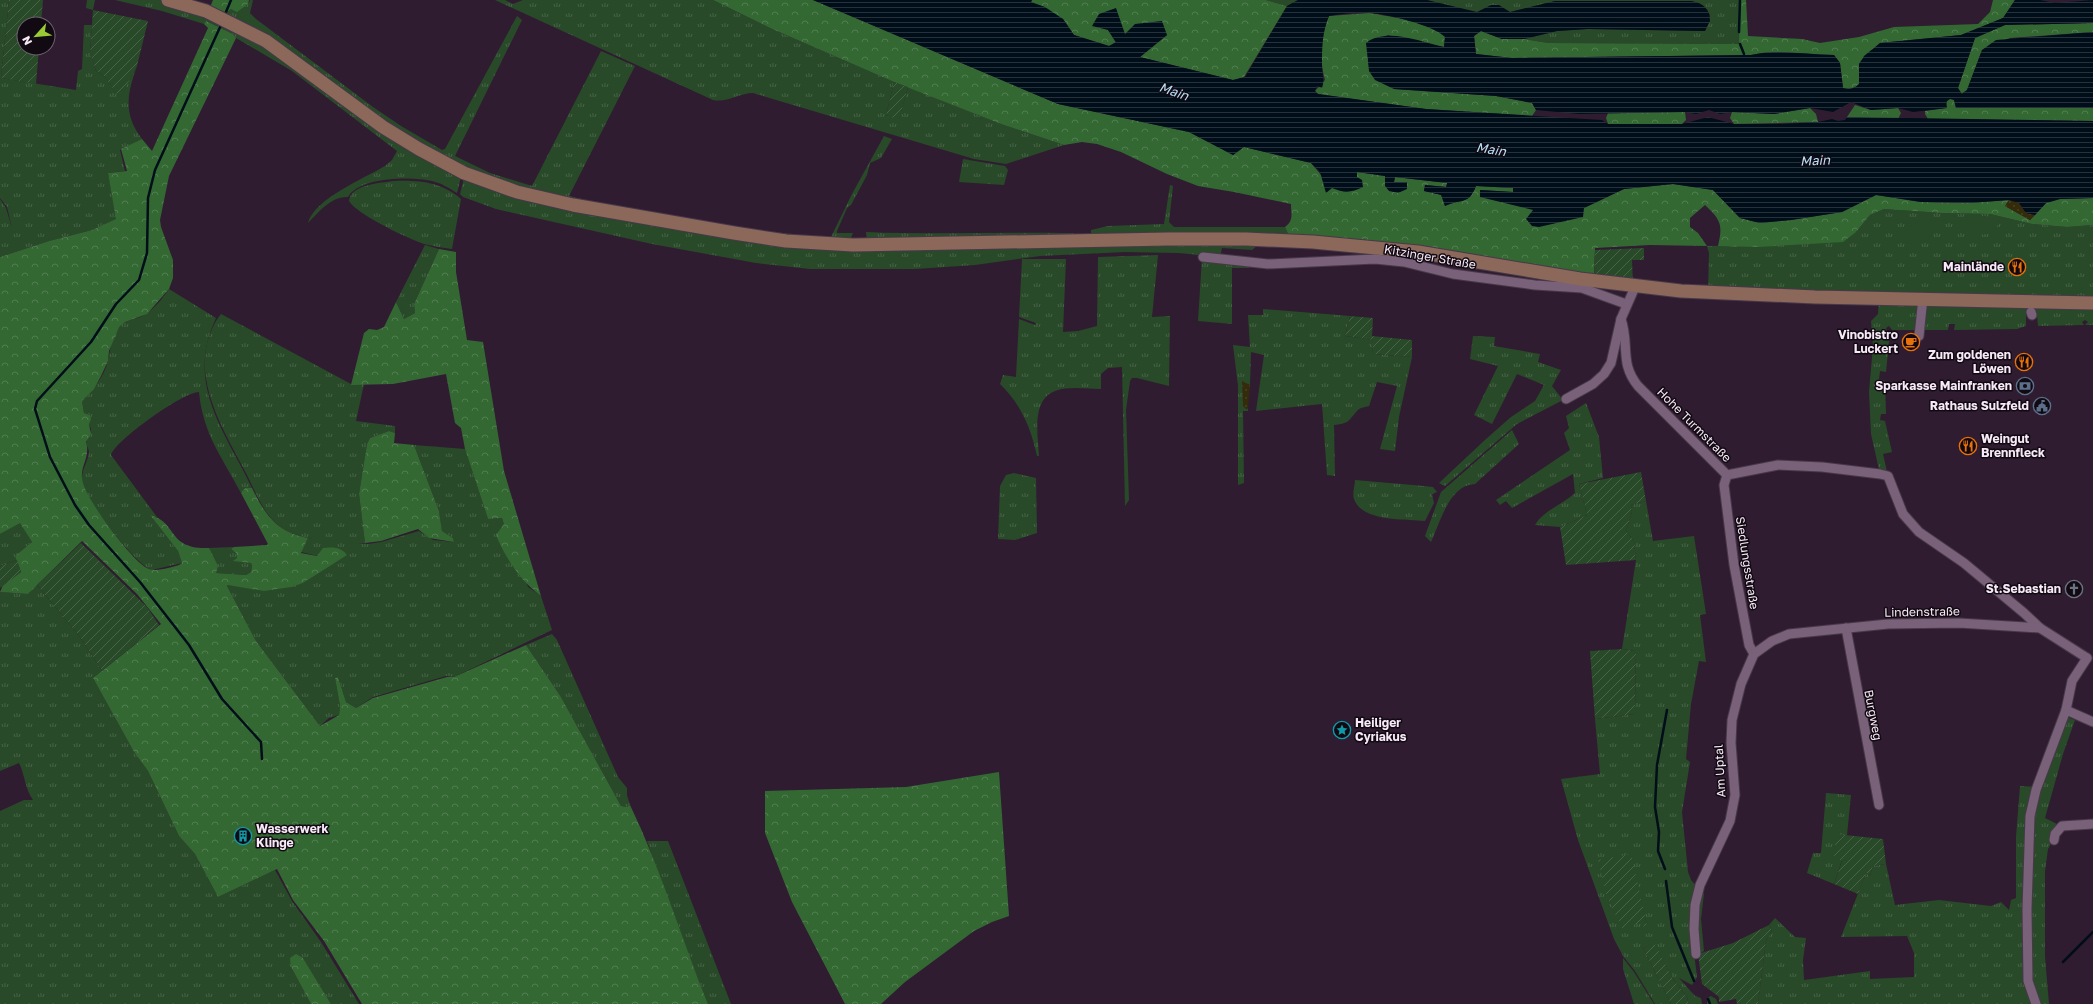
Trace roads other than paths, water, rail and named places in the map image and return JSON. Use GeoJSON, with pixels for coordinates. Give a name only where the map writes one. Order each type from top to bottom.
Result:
{"type":"FeatureCollection","features":[{"type":"Feature","properties":{"kind":"main road"},"geometry":{"type":"LineString","coordinates":[[168,0],[206,11],[266,41],[383,127],[448,165],[493,184],[573,205],[734,233],[821,244],[902,245],[1168,239],[1246,239],[1313,242],[1418,252],[1635,287],[1734,294],[2093,303]]}},
{"type":"Feature","properties":{"kind":"street","name":"Kitzinger Straße"},"geometry":{"type":"LineString","coordinates":[[1203,257],[1268,264],[1375,259],[1404,262],[1453,274],[1535,285],[1582,288],[1626,304]]}},
{"type":"Feature","properties":{"kind":"street"},"geometry":{"type":"LineString","coordinates":[[1566,399],[1593,384],[1604,374],[1610,363],[1626,304],[1635,287]]}},
{"type":"Feature","properties":{"kind":"street"},"geometry":{"type":"LineString","coordinates":[[1919,336],[1923,298]]}},
{"type":"Feature","properties":{"kind":"street","name":"Hohe Turmstraße"},"geometry":{"type":"LineString","coordinates":[[1621,319],[1626,332],[1626,364],[1633,380],[1727,475],[1778,465],[1822,466],[1888,476],[1903,514],[1920,532],[1964,564],[2040,628]]}},
{"type":"Feature","properties":{"kind":"street","name":"Siedlungsstraße"},"geometry":{"type":"LineString","coordinates":[[1727,475],[1724,485],[1734,565],[1749,645],[1754,654]]}},
{"type":"Feature","properties":{"kind":"street","name":"Lindenstraße"},"geometry":{"type":"LineString","coordinates":[[1754,654],[1772,641],[1789,634],[1888,624],[1959,623],[2040,628],[2090,657]]}},
{"type":"Feature","properties":{"kind":"street","name":"Burgweg"},"geometry":{"type":"LineString","coordinates":[[1846,628],[1879,805]]}},
{"type":"Feature","properties":{"kind":"street","name":"Am Uptal"},"geometry":{"type":"LineString","coordinates":[[1696,954],[1694,929],[1695,905],[1700,885],[1730,821],[1735,796],[1731,743],[1732,720],[1740,684],[1754,654]]}},
{"type":"Feature","properties":{"kind":"street"},"geometry":{"type":"LineString","coordinates":[[2036,1004],[2028,981],[2028,830],[2032,802],[2066,710],[2072,681],[2090,657]]}},
{"type":"Feature","properties":{"kind":"street"},"geometry":{"type":"LineString","coordinates":[[2066,710],[2093,722]]}},
{"type":"Feature","properties":{"kind":"street"},"geometry":{"type":"LineString","coordinates":[[2054,840],[2055,834],[2062,826],[2093,824]]}},
{"type":"Feature","properties":{"kind":"water","name":"Main"},"geometry":{"type":"Polygon","coordinates":[[[813,0],[1032,0],[1031,2],[1045,7],[1063,19],[1074,35],[1109,46],[1116,42],[1108,30],[1092,26],[1099,14],[1116,8],[1125,34],[1135,24],[1162,21],[1167,35],[1140,57],[1233,80],[1245,77],[1287,6],[1298,0],[1427,0],[1477,12],[1491,5],[1499,5],[1510,12],[1555,1],[1691,1],[1699,3],[1705,7],[1709,13],[1710,21],[1705,31],[1588,29],[1557,31],[1524,39],[1502,39],[1481,31],[1474,36],[1476,54],[1512,58],[1751,55],[1772,52],[1834,55],[1840,63],[1843,88],[1850,89],[1859,84],[1859,64],[1864,56],[1880,43],[1961,35],[2003,18],[2015,0],[2040,0],[2055,3],[2093,0],[2093,23],[2005,25],[1975,38],[1958,88],[1962,94],[1967,90],[1982,50],[1996,40],[2093,32],[2093,108],[1956,108],[1954,100],[1950,99],[1946,102],[1947,108],[1913,112],[1898,108],[1871,110],[1851,102],[1833,112],[1810,108],[1774,114],[1732,112],[1720,114],[1709,110],[1696,114],[1685,112],[1579,114],[1536,110],[1532,103],[1496,96],[1394,89],[1375,80],[1369,71],[1366,43],[1374,38],[1384,36],[1404,37],[1444,47],[1445,37],[1431,28],[1420,24],[1387,15],[1364,13],[1349,13],[1329,16],[1323,41],[1323,85],[1322,88],[1317,86],[1315,91],[1318,94],[1426,109],[1602,120],[1608,124],[1682,124],[1708,117],[1734,124],[1782,124],[1818,122],[1832,119],[1838,121],[1845,120],[1847,117],[2093,121],[2093,198],[2060,199],[2046,203],[2035,215],[2026,213],[2019,203],[2009,200],[1969,203],[1921,202],[1876,195],[1842,212],[1760,223],[1740,218],[1713,190],[1673,184],[1624,189],[1584,208],[1583,217],[1539,227],[1532,226],[1526,219],[1533,210],[1480,197],[1480,190],[1513,192],[1513,188],[1476,186],[1467,199],[1445,206],[1441,195],[1424,191],[1425,185],[1446,187],[1447,183],[1395,177],[1394,182],[1407,182],[1407,189],[1398,193],[1389,191],[1385,186],[1385,176],[1357,172],[1357,177],[1362,180],[1363,187],[1348,192],[1332,188],[1326,193],[1320,172],[1311,163],[1244,147],[1233,155],[1189,132],[1058,104],[813,0]]]}},
{"type":"Feature","properties":{"kind":"waterway"},"geometry":{"type":"LineString","coordinates":[[226,12],[231,0]]}},
{"type":"Feature","properties":{"kind":"waterway"},"geometry":{"type":"LineString","coordinates":[[1739,32],[1740,0]]}},
{"type":"Feature","properties":{"kind":"waterway"},"geometry":{"type":"LineString","coordinates":[[221,25],[155,170],[148,198],[147,253],[139,280],[116,304],[91,342],[37,401],[35,409],[50,457],[75,505],[89,525],[140,582],[189,645],[222,699],[261,742],[262,759]]}},
{"type":"Feature","properties":{"kind":"waterway"},"geometry":{"type":"LineString","coordinates":[[1740,44],[1744,54]]}},
{"type":"Feature","properties":{"kind":"waterway"},"geometry":{"type":"LineString","coordinates":[[1665,869],[1658,851],[1659,832],[1655,807],[1657,765],[1667,710]]}},
{"type":"Feature","properties":{"kind":"waterway"},"geometry":{"type":"LineString","coordinates":[[1666,881],[1672,927],[1694,981]]}},
{"type":"Feature","properties":{"kind":"waterway"},"geometry":{"type":"LineString","coordinates":[[2063,962],[2093,932]]}},
{"type":"Feature","properties":{"kind":"waterway"},"geometry":{"type":"LineString","coordinates":[[1708,999],[1710,1004]]}},
{"type":"Feature","properties":{"kind":"place","name":"Mainlände"},"geometry":{"type":"Point","coordinates":[2017,267]}},
{"type":"Feature","properties":{"kind":"place","name":"Vinobistro Luckert"},"geometry":{"type":"Point","coordinates":[1911,342]}},
{"type":"Feature","properties":{"kind":"place","name":"Zum goldenen Löwen"},"geometry":{"type":"Point","coordinates":[2024,362]}},
{"type":"Feature","properties":{"kind":"place","name":"Sparkasse Mainfranken"},"geometry":{"type":"Point","coordinates":[2025,386]}},
{"type":"Feature","properties":{"kind":"place","name":"Rathaus Sulzfeld"},"geometry":{"type":"Point","coordinates":[2042,406]}},
{"type":"Feature","properties":{"kind":"place","name":"Weingut Brennfleck"},"geometry":{"type":"Point","coordinates":[1968,446]}},
{"type":"Feature","properties":{"kind":"place","name":"St.Sebastian"},"geometry":{"type":"Point","coordinates":[2074,589]}},
{"type":"Feature","properties":{"kind":"place","name":"Heiliger Cyriakus"},"geometry":{"type":"Point","coordinates":[1342,730]}},
{"type":"Feature","properties":{"kind":"place","name":"Wasserwerk Klinge"},"geometry":{"type":"Point","coordinates":[243,836]}}]}
